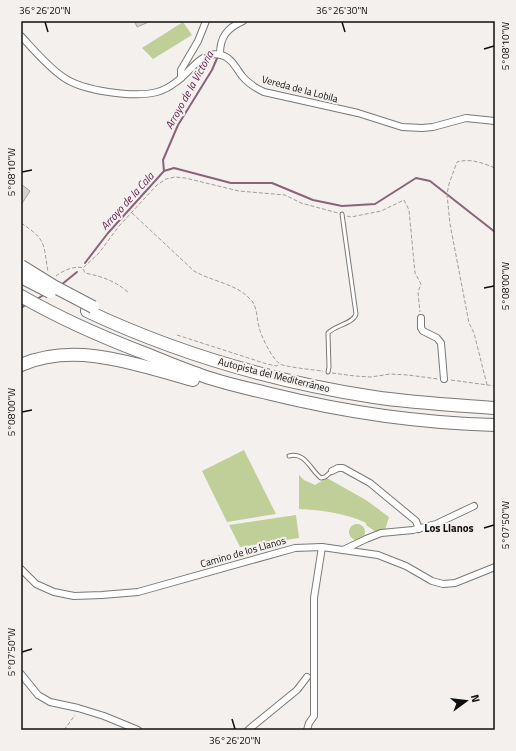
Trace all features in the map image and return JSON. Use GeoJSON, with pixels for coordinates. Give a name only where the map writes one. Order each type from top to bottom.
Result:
{"type":"FeatureCollection","features":[{"type":"Feature","properties":{"kind":"highway"},"geometry":{"type":"LineString","coordinates":[[21,266],[90,309]]}},
{"type":"Feature","properties":{"kind":"highway","name":"Autopista del Mediterráneo"},"geometry":{"type":"LineString","coordinates":[[21,277],[90,309],[122,327],[231,366],[307,385],[376,398],[495,408]]}},
{"type":"Feature","properties":{"kind":"highway","name":"Autopista del Mediterráneo"},"geometry":{"type":"LineString","coordinates":[[21,296],[69,322],[102,337],[199,375],[249,389],[345,410],[458,424],[495,425]]}},
{"type":"Feature","properties":{"kind":"highway"},"geometry":{"type":"LineString","coordinates":[[21,365],[40,358],[55,355],[71,354],[102,357],[138,365],[261,398],[300,401]]}},
{"type":"Feature","properties":{"kind":"street"},"geometry":{"type":"LineString","coordinates":[[181,78],[181,70],[198,41],[206,21]]}},
{"type":"Feature","properties":{"kind":"street"},"geometry":{"type":"LineString","coordinates":[[21,36],[63,77],[81,86],[92,89],[118,92],[157,92],[181,78],[196,62],[212,55],[220,54],[220,43],[223,37],[229,30],[243,21]]}},
{"type":"Feature","properties":{"kind":"street","name":"Vereda de la Lobila"},"geometry":{"type":"LineString","coordinates":[[220,54],[229,59],[251,85],[264,92],[358,113],[402,127],[433,127],[466,118],[495,121]]}},
{"type":"Feature","properties":{"kind":"street"},"geometry":{"type":"LineString","coordinates":[[421,318],[421,328],[423,331],[437,338],[441,343],[444,380]]}},
{"type":"Feature","properties":{"kind":"street"},"geometry":{"type":"LineString","coordinates":[[332,471],[338,468],[343,468],[370,484],[416,521],[419,529]]}},
{"type":"Feature","properties":{"kind":"street"},"geometry":{"type":"LineString","coordinates":[[343,550],[381,533],[419,529],[436,524],[474,506]]}},
{"type":"Feature","properties":{"kind":"street"},"geometry":{"type":"LineString","coordinates":[[307,730],[309,723],[314,716],[314,598],[322,547]]}},
{"type":"Feature","properties":{"kind":"street","name":"Camino de los Llanos"},"geometry":{"type":"LineString","coordinates":[[21,569],[36,584],[54,592],[74,596],[138,592],[295,548],[322,547],[378,555],[406,566],[432,581],[443,584],[456,583],[495,567]]}},
{"type":"Feature","properties":{"kind":"street"},"geometry":{"type":"LineString","coordinates":[[21,674],[38,695],[45,699],[54,703],[78,708],[104,716],[138,730]]}},
{"type":"Feature","properties":{"kind":"street"},"geometry":{"type":"LineString","coordinates":[[248,730],[297,690],[307,677]]}},
{"type":"Feature","properties":{"kind":"lane"},"geometry":{"type":"LineString","coordinates":[[328,372],[328,333],[331,330],[354,319],[356,314],[342,214]]}},
{"type":"Feature","properties":{"kind":"lane"},"geometry":{"type":"LineString","coordinates":[[289,456],[296,455],[304,459],[321,478],[325,477],[332,471]]}},
{"type":"Feature","properties":{"kind":"path"},"geometry":{"type":"LineString","coordinates":[[487,385],[474,333],[469,323],[450,224],[447,194],[457,162],[471,161],[483,163],[495,168]]}},
{"type":"Feature","properties":{"kind":"path"},"geometry":{"type":"LineString","coordinates":[[83,268],[98,253],[131,212],[157,185],[166,179],[174,177],[185,178],[239,191],[285,195],[301,203],[352,217],[364,216],[381,211],[404,200],[409,210],[415,273],[421,284],[418,292],[421,318]]}},
{"type":"Feature","properties":{"kind":"path"},"geometry":{"type":"LineString","coordinates":[[131,212],[194,270],[203,276],[236,290],[250,299],[257,310],[259,327],[264,339],[279,364]]}},
{"type":"Feature","properties":{"kind":"path"},"geometry":{"type":"LineString","coordinates":[[21,223],[38,235],[42,242],[49,276]]}},
{"type":"Feature","properties":{"kind":"path"},"geometry":{"type":"LineString","coordinates":[[79,267],[83,268],[86,273],[108,279],[120,286],[129,294]]}},
{"type":"Feature","properties":{"kind":"path"},"geometry":{"type":"LineString","coordinates":[[177,336],[276,366],[279,364],[355,376],[371,377],[390,374],[408,375],[495,386]]}},
{"type":"Feature","properties":{"kind":"path"},"geometry":{"type":"LineString","coordinates":[[64,730],[76,714],[78,708]]}},
{"type":"Feature","properties":{"kind":"green space"},"geometry":{"type":"Polygon","coordinates":[[[183,22],[192,35],[153,59],[142,48],[183,22]]]}},
{"type":"Feature","properties":{"kind":"green space"},"geometry":{"type":"Polygon","coordinates":[[[244,450],[276,514],[227,522],[202,471],[244,450]]]}},
{"type":"Feature","properties":{"kind":"green space"},"geometry":{"type":"Polygon","coordinates":[[[299,475],[304,480],[315,485],[327,478],[366,500],[389,517],[385,530],[376,532],[366,525],[366,523],[342,514],[299,509],[299,475]]]}},
{"type":"Feature","properties":{"kind":"green space"},"geometry":{"type":"Polygon","coordinates":[[[296,515],[299,538],[240,547],[229,525],[296,515]]]}},
{"type":"Feature","properties":{"kind":"green space"},"geometry":{"type":"Polygon","coordinates":[[[357,524],[363,526],[365,532],[363,538],[357,540],[351,538],[349,532],[351,526],[357,524]]]}},
{"type":"Feature","properties":{"kind":"building"},"geometry":{"type":"Polygon","coordinates":[[[151,21],[137,27],[135,22],[151,21]]]}},
{"type":"Feature","properties":{"kind":"building"},"geometry":{"type":"Polygon","coordinates":[[[21,184],[30,191],[21,205],[21,184]]]}},
{"type":"Feature","properties":{"kind":"waterway","name":"Arroyo de la Victoria"},"geometry":{"type":"LineString","coordinates":[[164,171],[163,160],[178,125],[212,70],[218,56]]}},
{"type":"Feature","properties":{"kind":"waterway","name":"Arroyo de la Cala"},"geometry":{"type":"LineString","coordinates":[[85,263],[108,233],[164,171],[174,168],[231,183],[272,183],[313,200],[342,206],[375,204],[416,178],[430,181],[495,232]]}},
{"type":"Feature","properties":{"kind":"waterway","name":"Arroyo de la Cala"},"geometry":{"type":"LineString","coordinates":[[61,285],[77,272]]}},
{"type":"Feature","properties":{"kind":"waterway","name":"Arroyo de la Cala"},"geometry":{"type":"LineString","coordinates":[[37,299],[45,294]]}},
{"type":"Feature","properties":{"kind":"waterway","name":"Arroyo de la Cala"},"geometry":{"type":"LineString","coordinates":[[21,308],[27,304]]}},
{"type":"Feature","properties":{"kind":"district","name":"Los Llanos"},"geometry":{"type":"Point","coordinates":[449,528]}}]}
